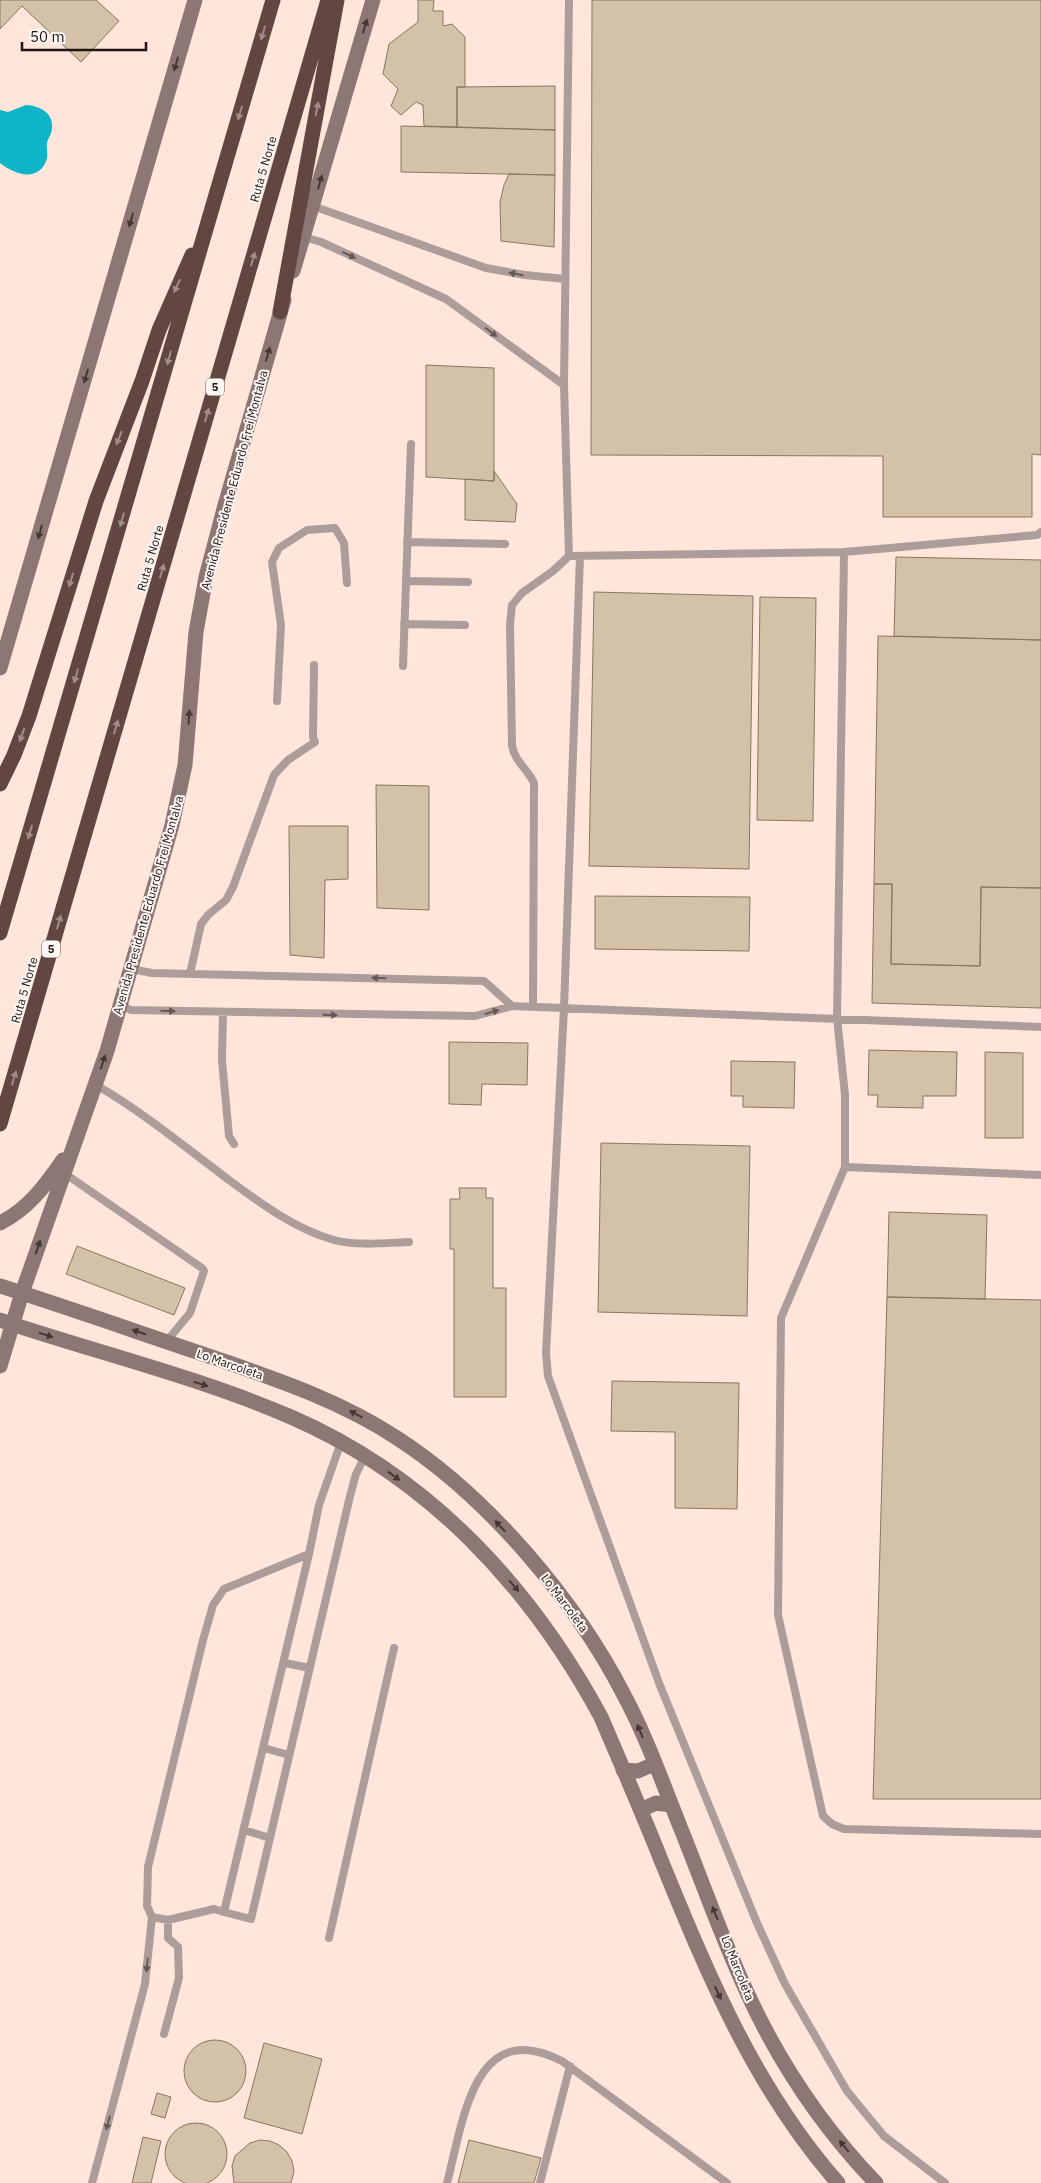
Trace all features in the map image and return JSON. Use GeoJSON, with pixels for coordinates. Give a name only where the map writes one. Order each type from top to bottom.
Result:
{"type":"FeatureCollection","features":[{"type":"Feature","properties":{"kind":"highway"},"geometry":{"type":"LineString","coordinates":[[0,933],[273,0]]}},
{"type":"Feature","properties":{"kind":"highway","name":"Ruta 5 Norte"},"geometry":{"type":"LineString","coordinates":[[0,1124],[328,0]]}},
{"type":"Feature","properties":{"kind":"highway"},"geometry":{"type":"LineString","coordinates":[[280,312],[337,0]]}},
{"type":"Feature","properties":{"kind":"highway"},"geometry":{"type":"LineString","coordinates":[[0,784],[21,738],[93,509],[142,381],[159,330],[212,210]]}},
{"type":"Feature","properties":{"kind":"main road"},"geometry":{"type":"LineString","coordinates":[[0,668],[195,0]]}},
{"type":"Feature","properties":{"kind":"main road","name":"Avenida Presidente Eduardo Frei Montalva"},"geometry":{"type":"LineString","coordinates":[[0,1366],[6,1322],[22,1293],[96,1084],[164,856],[182,782],[196,632],[206,577],[280,312],[304,237],[373,0]]}},
{"type":"Feature","properties":{"kind":"main road"},"geometry":{"type":"LineString","coordinates":[[0,1223],[24,1208],[34,1198],[76,1141]]}},
{"type":"Feature","properties":{"kind":"main road","name":"Lo Marcoleta"},"geometry":{"type":"LineString","coordinates":[[0,1286],[304,1389],[354,1413],[398,1438],[463,1490],[521,1548],[548,1579],[590,1637],[626,1698],[672,1805],[735,1965],[772,2042],[818,2114],[876,2183]]}},
{"type":"Feature","properties":{"kind":"main road"},"geometry":{"type":"LineString","coordinates":[[6,1322],[255,1403],[292,1418],[365,1456],[427,1501],[476,1544],[525,1599],[566,1656],[601,1716],[698,1949],[752,2062],[797,2132],[838,2183]]}},
{"type":"Feature","properties":{"kind":"main road"},"geometry":{"type":"LineString","coordinates":[[623,1770],[638,1771],[654,1764]]}},
{"type":"Feature","properties":{"kind":"main road"},"geometry":{"type":"LineString","coordinates":[[641,1810],[656,1803],[672,1805]]}},
{"type":"Feature","properties":{"kind":"lane"},"geometry":{"type":"LineString","coordinates":[[569,556],[564,385],[570,0]]}},
{"type":"Feature","properties":{"kind":"lane"},"geometry":{"type":"LineString","coordinates":[[313,206],[486,268],[525,276],[565,279]]}},
{"type":"Feature","properties":{"kind":"lane"},"geometry":{"type":"LineString","coordinates":[[304,237],[321,242],[446,299],[564,385]]}},
{"type":"Feature","properties":{"kind":"lane"},"geometry":{"type":"LineString","coordinates":[[403,666],[411,444]]}},
{"type":"Feature","properties":{"kind":"lane"},"geometry":{"type":"LineString","coordinates":[[276,701],[281,625],[272,562],[279,548],[306,530],[335,528],[344,543],[347,583]]}},
{"type":"Feature","properties":{"kind":"lane"},"geometry":{"type":"LineString","coordinates":[[533,1006],[534,783],[529,773],[513,756],[512,745],[510,624],[512,605],[522,593],[553,571],[569,556],[844,552],[1037,535],[1041,532]]}},
{"type":"Feature","properties":{"kind":"lane"},"geometry":{"type":"LineString","coordinates":[[407,542],[505,544]]}},
{"type":"Feature","properties":{"kind":"lane"},"geometry":{"type":"LineString","coordinates":[[844,552],[836,1018],[845,1096],[845,1167],[781,1318],[778,1615],[823,1816],[832,1824],[844,1829],[1041,1834]]}},
{"type":"Feature","properties":{"kind":"lane"},"geometry":{"type":"LineString","coordinates":[[580,556],[564,1008],[546,1353],[548,1376],[659,1683],[757,1923],[785,1984],[847,2091],[884,2136],[945,2183]]}},
{"type":"Feature","properties":{"kind":"lane"},"geometry":{"type":"LineString","coordinates":[[406,581],[468,582]]}},
{"type":"Feature","properties":{"kind":"lane"},"geometry":{"type":"LineString","coordinates":[[404,624],[464,625]]}},
{"type":"Feature","properties":{"kind":"lane"},"geometry":{"type":"LineString","coordinates":[[190,974],[201,924],[208,914],[226,900],[233,887],[274,775],[288,760],[315,742],[313,737],[314,665]]}},
{"type":"Feature","properties":{"kind":"lane"},"geometry":{"type":"LineString","coordinates":[[131,969],[152,973],[484,981],[512,1006]]}},
{"type":"Feature","properties":{"kind":"lane"},"geometry":{"type":"LineString","coordinates":[[121,1005],[132,1010],[475,1016],[512,1006],[533,1006],[1041,1027]]}},
{"type":"Feature","properties":{"kind":"lane"},"geometry":{"type":"LineString","coordinates":[[223,1012],[222,1060],[229,1136],[234,1144]]}},
{"type":"Feature","properties":{"kind":"lane"},"geometry":{"type":"LineString","coordinates":[[96,1084],[125,1103],[254,1198],[302,1228],[334,1240],[364,1243],[409,1242]]}},
{"type":"Feature","properties":{"kind":"lane"},"geometry":{"type":"LineString","coordinates":[[845,1167],[1041,1175]]}},
{"type":"Feature","properties":{"kind":"lane"},"geometry":{"type":"LineString","coordinates":[[64,1173],[202,1268],[201,1279],[190,1313],[166,1342]]}},
{"type":"Feature","properties":{"kind":"lane"},"geometry":{"type":"LineString","coordinates":[[224,1912],[285,1663],[319,1506],[341,1442]]}},
{"type":"Feature","properties":{"kind":"lane"},"geometry":{"type":"LineString","coordinates":[[152,1916],[168,1920],[214,1909],[251,1919],[350,1496],[356,1474],[365,1456]]}},
{"type":"Feature","properties":{"kind":"lane"},"geometry":{"type":"LineString","coordinates":[[92,2183],[145,1984],[152,1916],[147,1906],[148,1867],[213,1605],[224,1589],[310,1554]]}},
{"type":"Feature","properties":{"kind":"lane"},"geometry":{"type":"LineString","coordinates":[[329,1938],[394,1648]]}},
{"type":"Feature","properties":{"kind":"lane"},"geometry":{"type":"LineString","coordinates":[[285,1663],[310,1668]]}},
{"type":"Feature","properties":{"kind":"lane"},"geometry":{"type":"LineString","coordinates":[[264,1748],[289,1755]]}},
{"type":"Feature","properties":{"kind":"lane"},"geometry":{"type":"LineString","coordinates":[[244,1830],[270,1838]]}},
{"type":"Feature","properties":{"kind":"lane"},"geometry":{"type":"LineString","coordinates":[[164,2034],[178,1978],[178,1947],[168,1938],[168,1920]]}},
{"type":"Feature","properties":{"kind":"lane"},"geometry":{"type":"LineString","coordinates":[[447,2183],[470,2094],[479,2077],[486,2067],[503,2054],[527,2050],[551,2055],[570,2066],[727,2183]]}},
{"type":"Feature","properties":{"kind":"lane"},"geometry":{"type":"LineString","coordinates":[[540,2183],[570,2066]]}},
{"type":"Feature","properties":{"kind":"water"},"geometry":{"type":"Polygon","coordinates":[[[26,105],[40,108],[48,114],[52,122],[51,133],[47,142],[47,158],[44,166],[33,174],[13,171],[0,163],[0,110],[8,112],[26,105]]]}},
{"type":"Feature","properties":{"kind":"building"},"geometry":{"type":"Polygon","coordinates":[[[0,0],[96,0],[119,21],[81,62],[22,6],[0,29],[0,0]]]}},
{"type":"Feature","properties":{"kind":"building"},"geometry":{"type":"Polygon","coordinates":[[[418,0],[434,0],[433,11],[443,11],[443,26],[452,24],[465,37],[465,87],[457,87],[457,127],[424,126],[423,105],[416,102],[401,115],[391,106],[398,89],[383,74],[389,44],[418,22],[418,0]]]}},
{"type":"Feature","properties":{"kind":"building"},"geometry":{"type":"Polygon","coordinates":[[[592,0],[1041,0],[1041,455],[1032,454],[1032,517],[883,517],[883,456],[591,455],[592,0]]]}},
{"type":"Feature","properties":{"kind":"building"},"geometry":{"type":"Polygon","coordinates":[[[555,86],[555,130],[457,127],[457,87],[555,86]]]}},
{"type":"Feature","properties":{"kind":"building"},"geometry":{"type":"Polygon","coordinates":[[[401,126],[555,130],[555,175],[401,172],[401,126]]]}},
{"type":"Feature","properties":{"kind":"building"},"geometry":{"type":"Polygon","coordinates":[[[509,174],[555,175],[554,247],[501,241],[500,202],[509,174]]]}},
{"type":"Feature","properties":{"kind":"building"},"geometry":{"type":"Polygon","coordinates":[[[426,365],[494,368],[494,481],[426,477],[426,365]]]}},
{"type":"Feature","properties":{"kind":"building"},"geometry":{"type":"Polygon","coordinates":[[[494,471],[517,504],[515,522],[465,520],[465,479],[494,481],[494,471]]]}},
{"type":"Feature","properties":{"kind":"building"},"geometry":{"type":"Polygon","coordinates":[[[896,557],[1041,560],[1041,640],[894,636],[896,557]]]}},
{"type":"Feature","properties":{"kind":"building"},"geometry":{"type":"Polygon","coordinates":[[[594,592],[753,596],[749,869],[589,866],[594,592]]]}},
{"type":"Feature","properties":{"kind":"building"},"geometry":{"type":"Polygon","coordinates":[[[760,597],[816,598],[813,821],[757,820],[760,597]]]}},
{"type":"Feature","properties":{"kind":"building"},"geometry":{"type":"Polygon","coordinates":[[[878,636],[1041,640],[1041,888],[981,887],[980,966],[891,964],[892,884],[874,884],[878,636]]]}},
{"type":"Feature","properties":{"kind":"building"},"geometry":{"type":"Polygon","coordinates":[[[376,785],[429,786],[429,910],[377,908],[376,785]]]}},
{"type":"Feature","properties":{"kind":"building"},"geometry":{"type":"Polygon","coordinates":[[[289,826],[348,826],[348,879],[325,880],[324,958],[290,955],[289,826]]]}},
{"type":"Feature","properties":{"kind":"building"},"geometry":{"type":"Polygon","coordinates":[[[874,884],[892,884],[891,964],[980,966],[981,887],[1041,888],[1041,1008],[872,1003],[874,884]]]}},
{"type":"Feature","properties":{"kind":"building"},"geometry":{"type":"Polygon","coordinates":[[[595,896],[750,897],[749,951],[595,949],[595,896]]]}},
{"type":"Feature","properties":{"kind":"building"},"geometry":{"type":"Polygon","coordinates":[[[449,1042],[528,1043],[527,1085],[482,1084],[481,1105],[449,1104],[449,1042]]]}},
{"type":"Feature","properties":{"kind":"building"},"geometry":{"type":"Polygon","coordinates":[[[869,1050],[957,1052],[956,1096],[923,1096],[923,1108],[877,1107],[878,1095],[868,1095],[869,1050]]]}},
{"type":"Feature","properties":{"kind":"building"},"geometry":{"type":"Polygon","coordinates":[[[985,1052],[1023,1053],[1023,1138],[985,1138],[985,1052]]]}},
{"type":"Feature","properties":{"kind":"building"},"geometry":{"type":"Polygon","coordinates":[[[731,1061],[795,1062],[794,1108],[743,1107],[743,1096],[731,1096],[731,1061]]]}},
{"type":"Feature","properties":{"kind":"building"},"geometry":{"type":"Polygon","coordinates":[[[601,1143],[750,1146],[747,1316],[598,1312],[601,1143]]]}},
{"type":"Feature","properties":{"kind":"building"},"geometry":{"type":"Polygon","coordinates":[[[459,1188],[486,1188],[486,1198],[493,1198],[493,1288],[506,1288],[506,1397],[454,1397],[454,1249],[450,1249],[450,1199],[460,1199],[459,1188]]]}},
{"type":"Feature","properties":{"kind":"building"},"geometry":{"type":"Polygon","coordinates":[[[889,1212],[987,1215],[985,1299],[887,1297],[889,1212]]]}},
{"type":"Feature","properties":{"kind":"building"},"geometry":{"type":"Polygon","coordinates":[[[77,1246],[185,1288],[174,1315],[66,1274],[77,1246]]]}},
{"type":"Feature","properties":{"kind":"building"},"geometry":{"type":"Polygon","coordinates":[[[887,1297],[1041,1300],[1041,1799],[873,1799],[887,1297]]]}},
{"type":"Feature","properties":{"kind":"building"},"geometry":{"type":"Polygon","coordinates":[[[612,1381],[739,1383],[737,1509],[675,1508],[675,1432],[611,1431],[612,1381]]]}},
{"type":"Feature","properties":{"kind":"building"},"geometry":{"type":"Polygon","coordinates":[[[215,2040],[227,2042],[237,2049],[244,2059],[246,2071],[244,2083],[237,2093],[227,2100],[215,2102],[203,2100],[193,2093],[186,2083],[184,2071],[186,2059],[193,2049],[203,2042],[215,2040]]]}},
{"type":"Feature","properties":{"kind":"building"},"geometry":{"type":"Polygon","coordinates":[[[264,2043],[322,2059],[302,2134],[244,2118],[264,2043]]]}},
{"type":"Feature","properties":{"kind":"building"},"geometry":{"type":"Polygon","coordinates":[[[157,2093],[171,2097],[165,2118],[151,2114],[157,2093]]]}},
{"type":"Feature","properties":{"kind":"building"},"geometry":{"type":"Polygon","coordinates":[[[196,2123],[213,2128],[218,2132],[222,2137],[227,2154],[222,2171],[218,2176],[213,2180],[196,2185],[179,2180],[174,2176],[170,2171],[165,2154],[170,2137],[174,2132],[179,2128],[196,2123]]]}},
{"type":"Feature","properties":{"kind":"building"},"geometry":{"type":"Polygon","coordinates":[[[143,2137],[161,2141],[151,2183],[132,2183],[143,2137]]]}},
{"type":"Feature","properties":{"kind":"building"},"geometry":{"type":"Polygon","coordinates":[[[260,2140],[270,2141],[279,2145],[287,2152],[292,2161],[294,2171],[291,2183],[234,2183],[232,2166],[235,2156],[250,2143],[260,2140]]]}},
{"type":"Feature","properties":{"kind":"building"},"geometry":{"type":"Polygon","coordinates":[[[469,2140],[541,2158],[534,2183],[458,2183],[469,2140]]]}}]}
